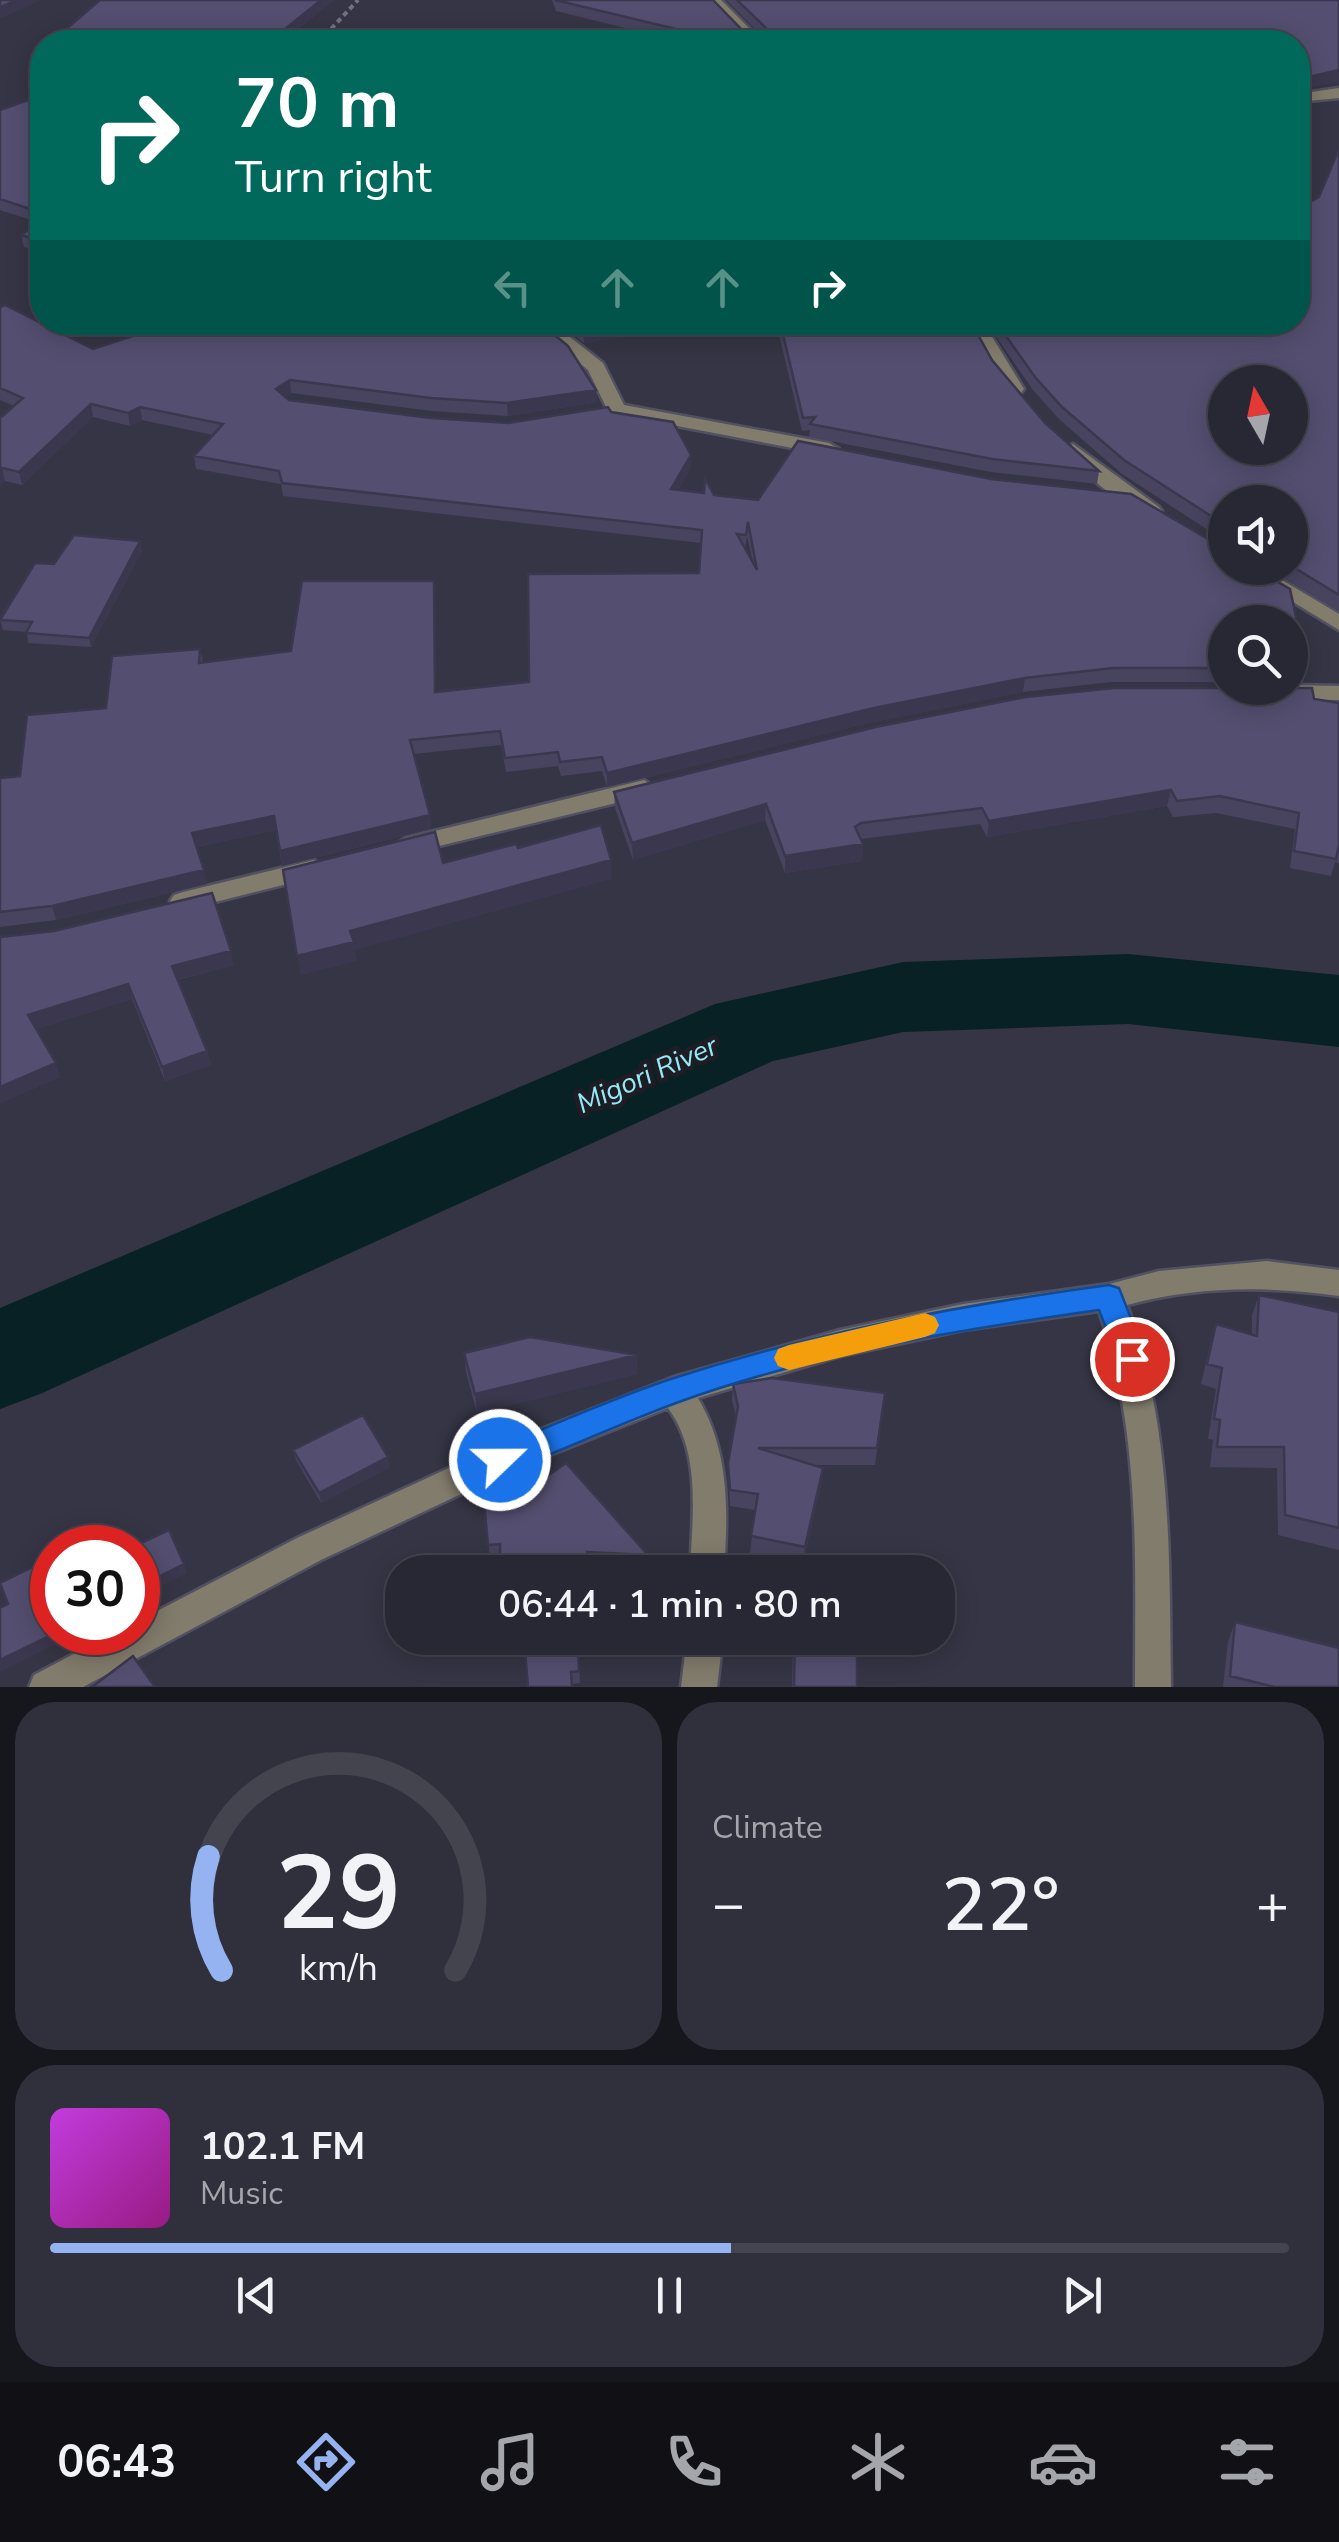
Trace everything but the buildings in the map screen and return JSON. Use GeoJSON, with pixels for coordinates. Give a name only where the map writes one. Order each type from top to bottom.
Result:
{"type":"FeatureCollection","features":[{"type":"Feature","properties":{"kind":"street"},"geometry":{"type":"LineString","coordinates":[[713,0],[744,30]]}},
{"type":"Feature","properties":{"kind":"street"},"geometry":{"type":"LineString","coordinates":[[1310,97],[1339,93]]}},
{"type":"Feature","properties":{"kind":"street"},"geometry":{"type":"LineString","coordinates":[[556,335],[596,367],[608,411],[842,452]]}},
{"type":"Feature","properties":{"kind":"street"},"geometry":{"type":"LineString","coordinates":[[981,335],[1000,370],[1023,400]]}},
{"type":"Feature","properties":{"kind":"street"},"geometry":{"type":"LineString","coordinates":[[1054,432],[1130,498],[1169,522]]}},
{"type":"Feature","properties":{"kind":"street"},"geometry":{"type":"LineString","coordinates":[[1085,495],[1130,498]]}},
{"type":"Feature","properties":{"kind":"street"},"geometry":{"type":"LineString","coordinates":[[1276,585],[1339,623]]}},
{"type":"Feature","properties":{"kind":"street"},"geometry":{"type":"LineString","coordinates":[[1308,693],[1339,693]]}},
{"type":"Feature","properties":{"kind":"street"},"geometry":{"type":"LineString","coordinates":[[385,851],[670,782]]}},
{"type":"Feature","properties":{"kind":"street"},"geometry":{"type":"LineString","coordinates":[[154,909],[346,861]]}},
{"type":"Feature","properties":{"kind":"street"},"geometry":{"type":"LineString","coordinates":[[47,1687],[326,1541],[500,1460],[674,1391],[840,1342],[1159,1284],[1268,1274],[1339,1283]]}},
{"type":"Feature","properties":{"kind":"street"},"geometry":{"type":"LineString","coordinates":[[1109,1296],[1138,1379],[1147,1461],[1153,1687]]}},
{"type":"Feature","properties":{"kind":"street"},"geometry":{"type":"LineString","coordinates":[[674,1391],[692,1410],[702,1438],[709,1506],[708,1555]]}},
{"type":"Feature","properties":{"kind":"street"},"geometry":{"type":"LineString","coordinates":[[699,1687],[703,1655]]}},
{"type":"Feature","properties":{"kind":"path"},"geometry":{"type":"LineString","coordinates":[[330,30],[358,0]]}},
{"type":"Feature","properties":{"kind":"waterway","name":"Migori River"},"geometry":{"type":"LineString","coordinates":[[0,1360],[750,1030],[903,997],[1128,989],[1339,1011]]}},
{"type":"Feature","properties":{"kind":"slow traffic"},"geometry":{"type":"LineString","coordinates":[[789,1358],[840,1342],[925,1325]]}},
{"type":"Feature","properties":{"kind":"route"},"geometry":{"type":"LineString","coordinates":[[500,1460],[674,1391],[840,1342],[963,1317],[1109,1296],[1132,1359]]}}]}
